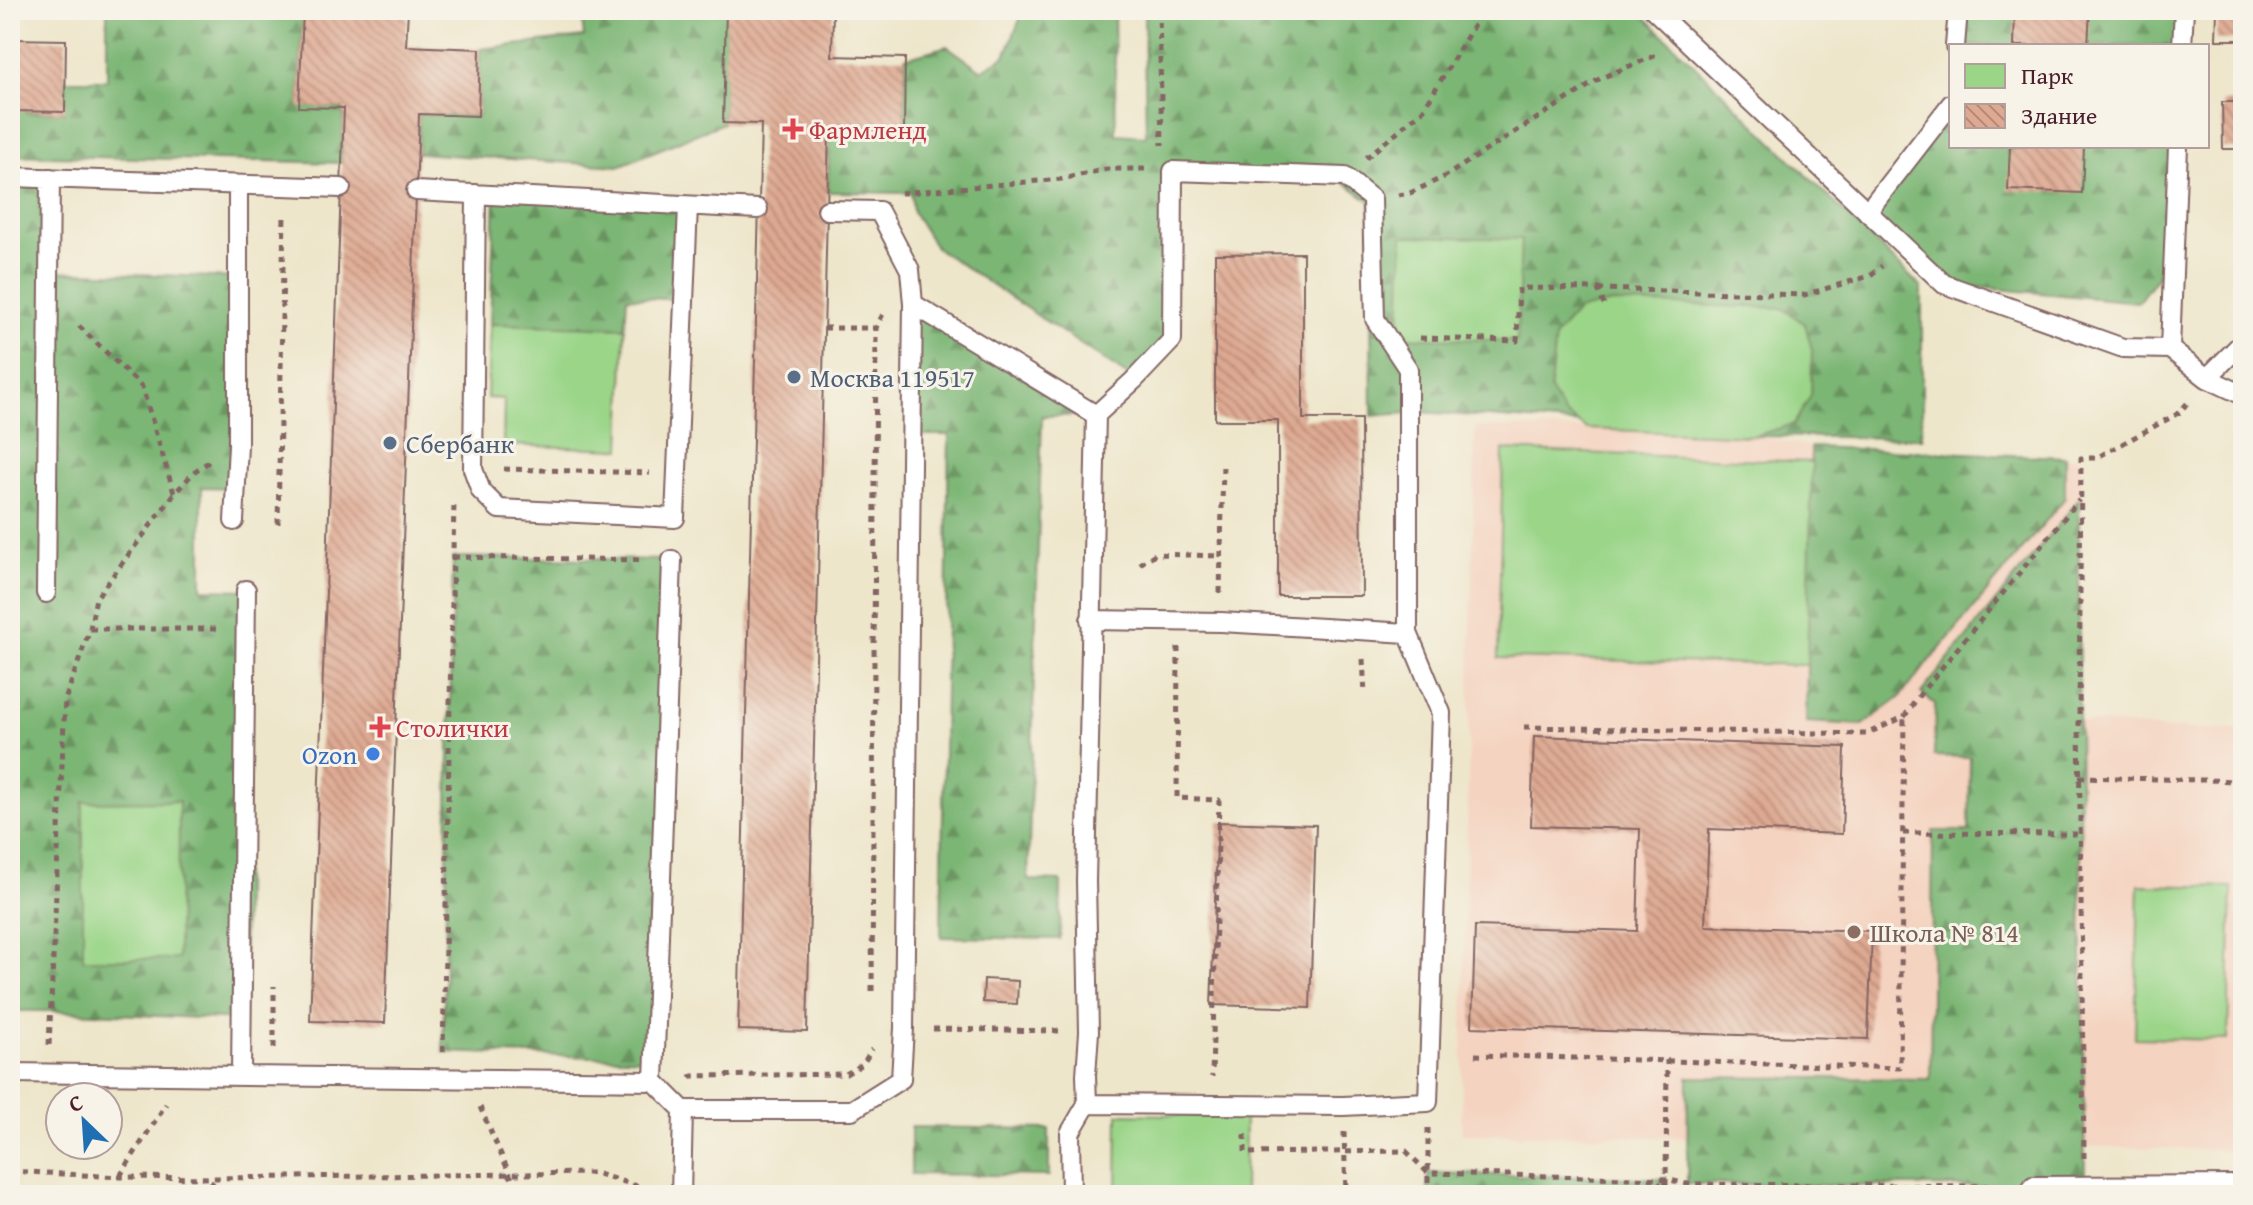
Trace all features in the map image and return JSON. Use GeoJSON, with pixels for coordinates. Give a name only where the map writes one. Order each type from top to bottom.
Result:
{"type":"FeatureCollection","features":[{"type":"Feature","properties":{"kind":"lane"},"geometry":{"type":"LineString","coordinates":[[1654,10],[1944,284],[2123,348],[2170,349],[2207,378],[2243,395]]}},
{"type":"Feature","properties":{"kind":"lane"},"geometry":{"type":"LineString","coordinates":[[1955,44],[1958,10]]}},
{"type":"Feature","properties":{"kind":"lane"},"geometry":{"type":"LineString","coordinates":[[2182,44],[2184,10]]}},
{"type":"Feature","properties":{"kind":"lane"},"geometry":{"type":"LineString","coordinates":[[1867,212],[1949,107]]}},
{"type":"Feature","properties":{"kind":"lane"},"geometry":{"type":"LineString","coordinates":[[2170,349],[2178,148]]}},
{"type":"Feature","properties":{"kind":"lane"},"geometry":{"type":"LineString","coordinates":[[1071,1195],[1070,1133],[1087,1104],[1086,881],[1096,415],[1172,340],[1168,170],[1345,177],[1372,199],[1375,319],[1408,369],[1408,633],[1441,713],[1428,1102],[1343,1106],[1087,1104]]}},
{"type":"Feature","properties":{"kind":"lane"},"geometry":{"type":"LineString","coordinates":[[10,177],[341,188]]}},
{"type":"Feature","properties":{"kind":"lane"},"geometry":{"type":"LineString","coordinates":[[46,593],[50,178]]}},
{"type":"Feature","properties":{"kind":"lane"},"geometry":{"type":"LineString","coordinates":[[234,521],[238,445],[238,186]]}},
{"type":"Feature","properties":{"kind":"lane"},"geometry":{"type":"LineString","coordinates":[[416,191],[758,209]]}},
{"type":"Feature","properties":{"kind":"lane"},"geometry":{"type":"LineString","coordinates":[[476,194],[473,469],[481,491],[499,509],[675,518],[688,206]]}},
{"type":"Feature","properties":{"kind":"lane"},"geometry":{"type":"LineString","coordinates":[[10,1073],[654,1081],[683,1110],[852,1110],[901,1079],[913,304],[910,270],[879,211],[827,210]]}},
{"type":"Feature","properties":{"kind":"lane"},"geometry":{"type":"LineString","coordinates":[[913,304],[1096,415]]}},
{"type":"Feature","properties":{"kind":"lane"},"geometry":{"type":"LineString","coordinates":[[2207,378],[2243,342]]}},
{"type":"Feature","properties":{"kind":"lane"},"geometry":{"type":"LineString","coordinates":[[654,1081],[672,560]]}},
{"type":"Feature","properties":{"kind":"lane"},"geometry":{"type":"LineString","coordinates":[[241,1075],[246,590]]}},
{"type":"Feature","properties":{"kind":"lane"},"geometry":{"type":"LineString","coordinates":[[1090,620],[1221,622],[1408,633]]}},
{"type":"Feature","properties":{"kind":"lane"},"geometry":{"type":"LineString","coordinates":[[681,1195],[683,1110]]}},
{"type":"Feature","properties":{"kind":"lane"},"geometry":{"type":"LineString","coordinates":[[2033,1190],[2085,1185],[2243,1185]]}},
{"type":"Feature","properties":{"kind":"path"},"geometry":{"type":"LineString","coordinates":[[897,193],[1062,179],[1107,169],[1168,170],[1159,10]]}},
{"type":"Feature","properties":{"kind":"path"},"geometry":{"type":"LineString","coordinates":[[1364,159],[1423,110],[1483,10]]}},
{"type":"Feature","properties":{"kind":"path"},"geometry":{"type":"LineString","coordinates":[[1397,196],[1444,177],[1601,78],[1687,43]]}},
{"type":"Feature","properties":{"kind":"path"},"geometry":{"type":"LineString","coordinates":[[278,524],[284,188]]}},
{"type":"Feature","properties":{"kind":"path"},"geometry":{"type":"LineString","coordinates":[[1409,338],[1517,341],[1519,288],[1804,295],[1869,276],[1904,247]]}},
{"type":"Feature","properties":{"kind":"path"},"geometry":{"type":"LineString","coordinates":[[1598,289],[1604,305]]}},
{"type":"Feature","properties":{"kind":"path"},"geometry":{"type":"LineString","coordinates":[[49,298],[142,387],[175,493]]}},
{"type":"Feature","properties":{"kind":"path"},"geometry":{"type":"LineString","coordinates":[[872,1003],[876,328],[888,304]]}},
{"type":"Feature","properties":{"kind":"path"},"geometry":{"type":"LineString","coordinates":[[824,328],[876,328]]}},
{"type":"Feature","properties":{"kind":"path"},"geometry":{"type":"LineString","coordinates":[[2085,1185],[2079,777],[2081,458],[2096,458],[2179,413],[2207,378]]}},
{"type":"Feature","properties":{"kind":"path"},"geometry":{"type":"LineString","coordinates":[[49,1045],[65,700],[90,629],[96,598],[195,471],[238,445]]}},
{"type":"Feature","properties":{"kind":"path"},"geometry":{"type":"LineString","coordinates":[[1221,622],[1219,556],[1223,463]]}},
{"type":"Feature","properties":{"kind":"path"},"geometry":{"type":"LineString","coordinates":[[443,1052],[455,468],[676,474]]}},
{"type":"Feature","properties":{"kind":"path"},"geometry":{"type":"LineString","coordinates":[[1524,727],[1866,734],[1904,717],[2079,499]]}},
{"type":"Feature","properties":{"kind":"path"},"geometry":{"type":"LineString","coordinates":[[1140,564],[1155,554],[1219,556]]}},
{"type":"Feature","properties":{"kind":"path"},"geometry":{"type":"LineString","coordinates":[[1179,622],[1177,798],[1219,800],[1212,1077]]}},
{"type":"Feature","properties":{"kind":"path"},"geometry":{"type":"LineString","coordinates":[[90,629],[246,629]]}},
{"type":"Feature","properties":{"kind":"path"},"geometry":{"type":"LineString","coordinates":[[1475,1055],[1900,1068],[1904,717]]}},
{"type":"Feature","properties":{"kind":"path"},"geometry":{"type":"LineString","coordinates":[[2079,777],[2243,781]]}},
{"type":"Feature","properties":{"kind":"path"},"geometry":{"type":"LineString","coordinates":[[1903,833],[2080,834]]}},
{"type":"Feature","properties":{"kind":"path"},"geometry":{"type":"LineString","coordinates":[[904,1028],[1089,1032]]}},
{"type":"Feature","properties":{"kind":"path"},"geometry":{"type":"LineString","coordinates":[[692,1076],[846,1074],[863,1064],[872,1050],[872,1034]]}},
{"type":"Feature","properties":{"kind":"path"},"geometry":{"type":"LineString","coordinates":[[1665,1195],[1667,1060]]}},
{"type":"Feature","properties":{"kind":"path"},"geometry":{"type":"LineString","coordinates":[[119,1177],[185,1075]]}},
{"type":"Feature","properties":{"kind":"path"},"geometry":{"type":"LineString","coordinates":[[468,1080],[519,1195]]}},
{"type":"Feature","properties":{"kind":"path"},"geometry":{"type":"LineString","coordinates":[[1428,1102],[1428,1195]]}},
{"type":"Feature","properties":{"kind":"path"},"geometry":{"type":"LineString","coordinates":[[1245,1105],[1245,1153],[1406,1151],[1428,1173],[1687,1184],[1969,1186],[2033,1190]]}},
{"type":"Feature","properties":{"kind":"path"},"geometry":{"type":"LineString","coordinates":[[1343,1106],[1346,1195]]}},
{"type":"Feature","properties":{"kind":"path"},"geometry":{"type":"LineString","coordinates":[[10,1171],[216,1178],[595,1173],[668,1195]]}},
{"type":"Feature","properties":{"kind":"path"},"geometry":{"type":"LineString","coordinates":[[202,1195],[216,1178]]}},
{"type":"Feature","properties":{"kind":"path"},"geometry":{"type":"LineString","coordinates":[[1648,1195],[1666,1182]]}},
{"type":"Feature","properties":{"kind":"path"},"geometry":{"type":"LineString","coordinates":[[1960,1195],[1969,1186]]}},
{"type":"Feature","properties":{"kind":"shaded area","name":"Школа № 814"},"geometry":{"type":"Polygon","coordinates":[[[1475,427],[1754,436],[1811,447],[2081,458],[2079,722],[2146,728],[2243,730],[2243,1150],[1461,1134],[1475,427]]]}},
{"type":"Feature","properties":{"kind":"green space"},"geometry":{"type":"Polygon","coordinates":[[[107,10],[303,10],[299,106],[344,108],[342,163],[10,155],[10,111],[64,112],[65,80],[107,80],[107,10]]]}},
{"type":"Feature","properties":{"kind":"green space"},"geometry":{"type":"Polygon","coordinates":[[[581,10],[728,10],[723,123],[619,166],[418,153],[419,114],[478,116],[480,49],[584,37],[581,10]]]}},
{"type":"Feature","properties":{"kind":"green space"},"geometry":{"type":"Polygon","coordinates":[[[1114,10],[1116,134],[1146,136],[1144,10],[1638,10],[1922,288],[1922,438],[1750,436],[1420,412],[1372,416],[1370,201],[1340,179],[1172,171],[1172,340],[1134,380],[935,247],[913,212],[911,193],[828,192],[829,129],[904,130],[905,58],[947,46],[981,70],[1005,56],[1023,12],[1114,10]]]}},
{"type":"Feature","properties":{"kind":"green space"},"geometry":{"type":"Polygon","coordinates":[[[1958,10],[2185,10],[2183,44],[1955,44],[1958,10]]]}},
{"type":"Feature","properties":{"kind":"green space"},"geometry":{"type":"Polygon","coordinates":[[[1949,107],[1949,148],[2179,148],[2174,254],[2138,302],[1944,284],[1867,212],[1949,107]]]}},
{"type":"Feature","properties":{"kind":"green space"},"geometry":{"type":"Polygon","coordinates":[[[10,177],[50,178],[50,271],[238,278],[236,488],[202,487],[202,589],[246,590],[243,1020],[10,1011],[10,177]]]}},
{"type":"Feature","properties":{"kind":"green space"},"geometry":{"type":"Polygon","coordinates":[[[495,195],[688,206],[684,300],[627,297],[625,328],[490,324],[495,195]]]}},
{"type":"Feature","properties":{"kind":"green space"},"geometry":{"type":"Polygon","coordinates":[[[1403,236],[1521,239],[1517,341],[1400,337],[1403,236]]]}},
{"type":"Feature","properties":{"kind":"green space"},"geometry":{"type":"Polygon","coordinates":[[[1613,303],[1782,308],[1805,324],[1812,350],[1811,395],[1794,424],[1754,436],[1587,429],[1565,414],[1550,390],[1555,336],[1578,310],[1613,303]]]}},
{"type":"Feature","properties":{"kind":"green space"},"geometry":{"type":"Polygon","coordinates":[[[913,304],[1096,415],[1042,416],[1028,880],[1061,881],[1060,939],[941,937],[949,435],[912,435],[913,304]]]}},
{"type":"Feature","properties":{"kind":"green space"},"geometry":{"type":"Polygon","coordinates":[[[490,324],[625,328],[621,449],[503,445],[504,399],[487,398],[490,324]]]}},
{"type":"Feature","properties":{"kind":"green space"},"geometry":{"type":"Polygon","coordinates":[[[1811,447],[2065,457],[2065,498],[1899,698],[1863,725],[1806,722],[1811,447]]]}},
{"type":"Feature","properties":{"kind":"green space"},"geometry":{"type":"Polygon","coordinates":[[[1503,450],[1812,462],[1807,665],[1498,658],[1503,450]]]}},
{"type":"Feature","properties":{"kind":"green space"},"geometry":{"type":"Polygon","coordinates":[[[2079,499],[2085,1185],[1687,1184],[1688,1077],[1930,1079],[1933,831],[1969,831],[1970,757],[1934,756],[1935,704],[1921,693],[2079,499]]]}},
{"type":"Feature","properties":{"kind":"green space"},"geometry":{"type":"Polygon","coordinates":[[[453,557],[672,560],[656,1059],[443,1052],[453,557]]]}},
{"type":"Feature","properties":{"kind":"green space"},"geometry":{"type":"Polygon","coordinates":[[[179,801],[178,959],[83,959],[83,802],[179,801]]]}},
{"type":"Feature","properties":{"kind":"green space"},"geometry":{"type":"Polygon","coordinates":[[[2139,885],[2232,887],[2228,1040],[2135,1038],[2139,885]]]}},
{"type":"Feature","properties":{"kind":"green space"},"geometry":{"type":"Polygon","coordinates":[[[1118,1114],[1245,1116],[1244,1195],[1117,1195],[1118,1114]]]}},
{"type":"Feature","properties":{"kind":"green space"},"geometry":{"type":"Polygon","coordinates":[[[911,1127],[1049,1129],[1049,1176],[911,1174],[911,1127]]]}},
{"type":"Feature","properties":{"kind":"green space"},"geometry":{"type":"Polygon","coordinates":[[[1428,1173],[1666,1179],[1666,1195],[1428,1195],[1428,1173]]]}},
{"type":"Feature","properties":{"kind":"building"},"geometry":{"type":"Polygon","coordinates":[[[303,10],[408,10],[406,46],[480,49],[478,116],[419,114],[385,1023],[310,1021],[344,108],[299,107],[303,10]]]}},
{"type":"Feature","properties":{"kind":"building"},"geometry":{"type":"Polygon","coordinates":[[[726,10],[833,10],[832,56],[905,58],[904,130],[829,129],[807,1032],[738,1030],[761,124],[723,123],[726,10]]]}},
{"type":"Feature","properties":{"kind":"building"},"geometry":{"type":"Polygon","coordinates":[[[2015,10],[2090,10],[2088,44],[2014,44],[2015,10]]]}},
{"type":"Feature","properties":{"kind":"building"},"geometry":{"type":"Polygon","coordinates":[[[2217,10],[2243,10],[2243,40],[2216,40],[2217,10]]]}},
{"type":"Feature","properties":{"kind":"building"},"geometry":{"type":"Polygon","coordinates":[[[10,39],[66,40],[65,112],[10,111],[10,39]]]}},
{"type":"Feature","properties":{"kind":"building"},"geometry":{"type":"Polygon","coordinates":[[[2222,102],[2243,102],[2243,149],[2223,149],[2222,102]]]}},
{"type":"Feature","properties":{"kind":"building"},"geometry":{"type":"Polygon","coordinates":[[[2010,148],[2084,148],[2082,193],[2008,190],[2010,148]]]}},
{"type":"Feature","properties":{"kind":"building"},"geometry":{"type":"Polygon","coordinates":[[[1303,253],[1303,419],[1361,419],[1362,596],[1278,596],[1278,420],[1215,420],[1215,254],[1303,253]]]}},
{"type":"Feature","properties":{"kind":"building"},"geometry":{"type":"Polygon","coordinates":[[[1534,736],[1845,747],[1842,834],[1709,829],[1705,926],[1872,931],[1868,1039],[1472,1027],[1475,926],[1637,931],[1640,829],[1531,826],[1534,736]]]}},
{"type":"Feature","properties":{"kind":"building"},"geometry":{"type":"Polygon","coordinates":[[[1218,822],[1316,825],[1310,1008],[1211,1005],[1218,822]]]}},
{"type":"Feature","properties":{"kind":"building"},"geometry":{"type":"Polygon","coordinates":[[[984,979],[1018,981],[1017,1004],[983,1002],[984,979]]]}},
{"type":"Feature","properties":{"kind":"place","name":"Фармленд"},"geometry":{"type":"Point","coordinates":[793,129]}},
{"type":"Feature","properties":{"kind":"place","name":"Москва 119517"},"geometry":{"type":"Point","coordinates":[794,377]}},
{"type":"Feature","properties":{"kind":"place","name":"Сбербанк"},"geometry":{"type":"Point","coordinates":[390,443]}},
{"type":"Feature","properties":{"kind":"place","name":"Столички"},"geometry":{"type":"Point","coordinates":[380,727]}},
{"type":"Feature","properties":{"kind":"place","name":"Ozon"},"geometry":{"type":"Point","coordinates":[373,754]}},
{"type":"Feature","properties":{"kind":"place","name":"Школа № 814"},"geometry":{"type":"Point","coordinates":[1854,932]}}]}
